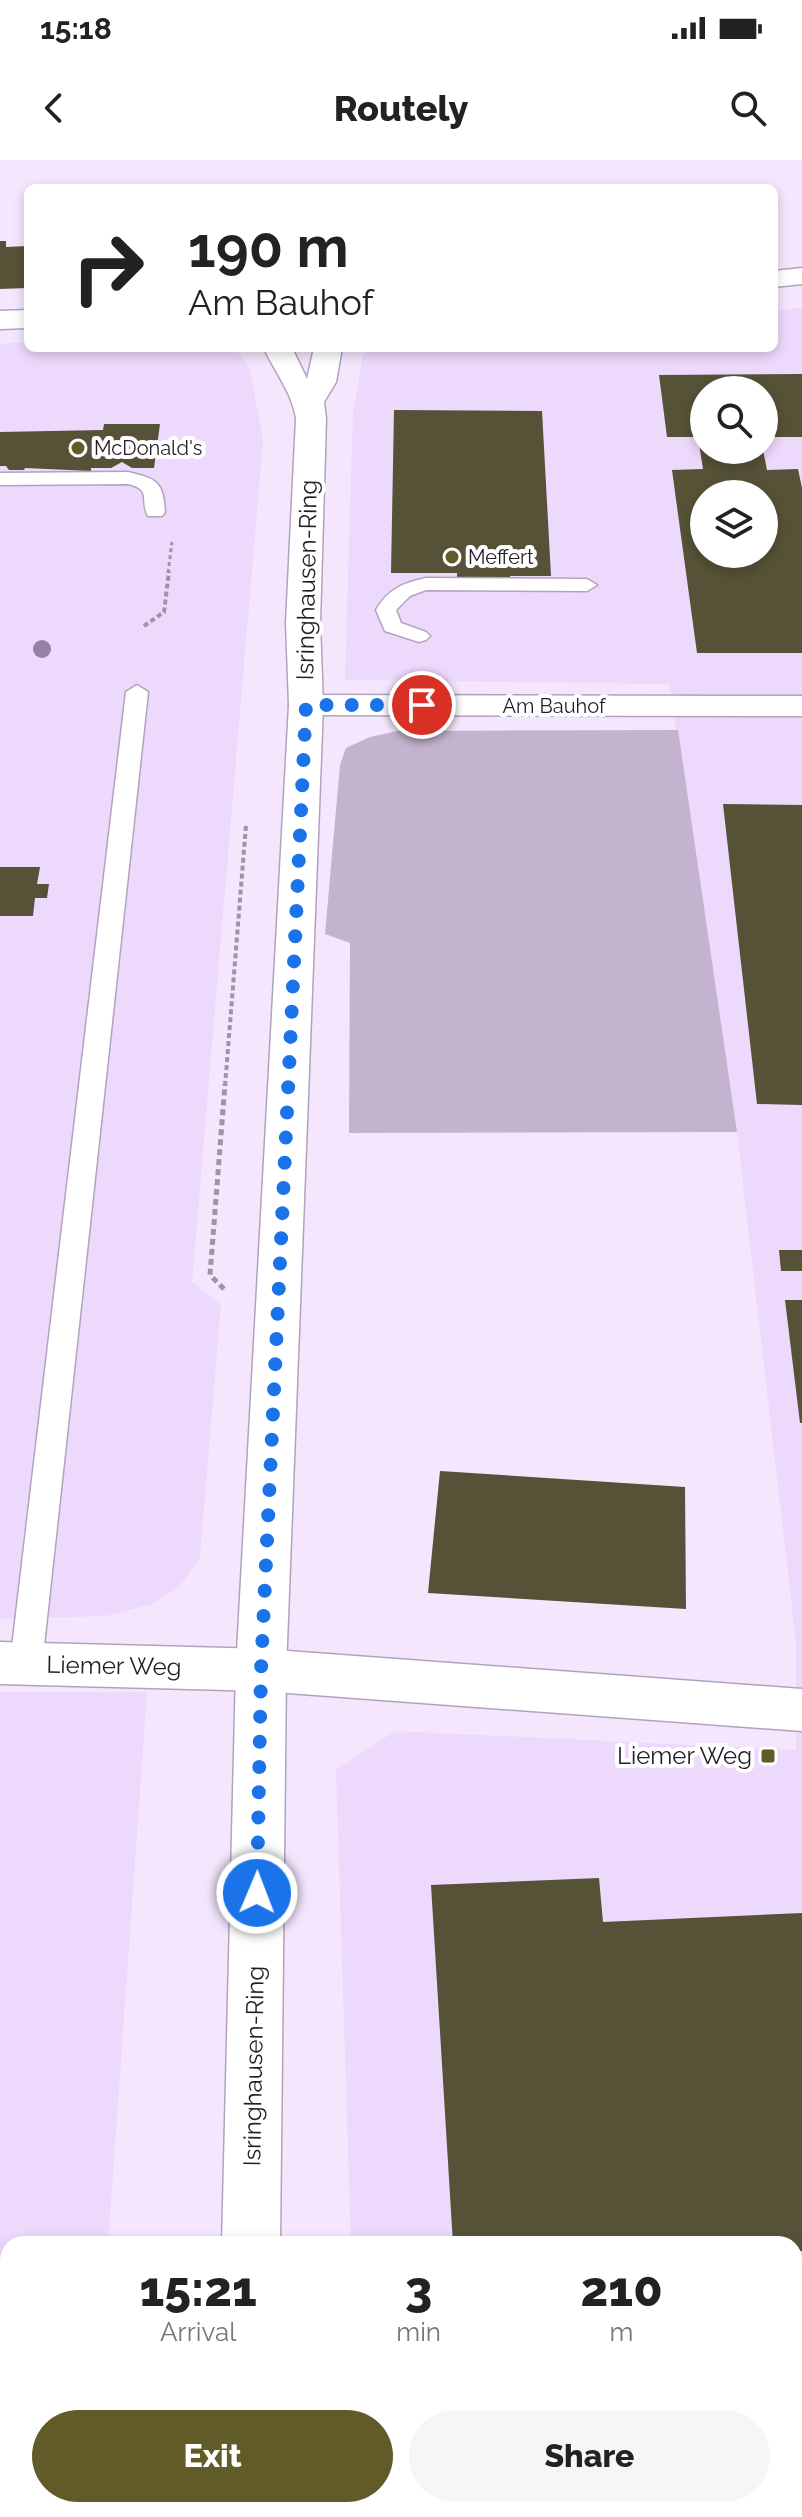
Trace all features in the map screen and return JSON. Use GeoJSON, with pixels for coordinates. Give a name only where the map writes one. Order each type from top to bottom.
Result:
{"type":"FeatureCollection","features":[{"type":"Feature","properties":{"kind":"street"},"geometry":{"type":"LineString","coordinates":[[778,279],[802,276]]}},
{"type":"Feature","properties":{"kind":"street"},"geometry":{"type":"LineString","coordinates":[[0,320],[24,319]]}},
{"type":"Feature","properties":{"kind":"street","name":"Isringhausen-Ring"},"geometry":{"type":"LineString","coordinates":[[251,2236],[261,1670],[306,705],[303,637],[311,440],[309,402],[294,382],[280,352]]}},
{"type":"Feature","properties":{"kind":"street","name":"Isringhausen-Ring"},"geometry":{"type":"LineString","coordinates":[[309,402],[321,382],[327,352]]}},
{"type":"Feature","properties":{"kind":"street","name":"Am Bauhof"},"geometry":{"type":"LineString","coordinates":[[306,705],[802,706]]}},
{"type":"Feature","properties":{"kind":"street","name":"Liemer Weg"},"geometry":{"type":"LineString","coordinates":[[13,1663],[261,1670],[802,1710]]}},
{"type":"Feature","properties":{"kind":"lane"},"geometry":{"type":"LineString","coordinates":[[0,479],[128,478],[145,482],[154,491],[155,512]]}},
{"type":"Feature","properties":{"kind":"lane"},"geometry":{"type":"LineString","coordinates":[[419,636],[392,627],[386,610],[392,597],[408,588],[426,584],[587,585]]}},
{"type":"Feature","properties":{"kind":"lane"},"geometry":{"type":"LineString","coordinates":[[13,1663],[137,692]]}},
{"type":"Feature","properties":{"kind":"shaded area"},"geometry":{"type":"Polygon","coordinates":[[[802,308],[802,2236],[351,2236],[336,1770],[395,1731],[796,1750],[796,1642],[737,1132],[669,684],[345,680],[353,412],[363,355],[367,352],[778,352],[778,310],[802,308]]]}},
{"type":"Feature","properties":{"kind":"shaded area"},"geometry":{"type":"Polygon","coordinates":[[[24,342],[24,352],[237,352],[249,366],[263,439],[192,1282],[221,1305],[200,1557],[180,1586],[152,1604],[106,1616],[0,1619],[0,344],[24,342]]]}},
{"type":"Feature","properties":{"kind":"shaded area"},"geometry":{"type":"Polygon","coordinates":[[[678,730],[737,1132],[349,1133],[350,943],[325,934],[340,765],[346,748],[370,737],[398,731],[678,730]]]}},
{"type":"Feature","properties":{"kind":"shaded area"},"geometry":{"type":"Polygon","coordinates":[[[0,1692],[147,1692],[109,2236],[0,2236],[0,1692]]]}},
{"type":"Feature","properties":{"kind":"building"},"geometry":{"type":"Polygon","coordinates":[[[0,241],[6,241],[6,247],[24,246],[24,288],[0,289],[0,241]]]}},
{"type":"Feature","properties":{"kind":"building"},"geometry":{"type":"Polygon","coordinates":[[[802,374],[802,437],[778,437],[778,376],[690,376],[690,437],[667,437],[659,375],[802,374]]]}},
{"type":"Feature","properties":{"kind":"building"},"geometry":{"type":"Polygon","coordinates":[[[394,410],[542,411],[551,576],[510,576],[511,584],[457,584],[457,573],[391,573],[394,410]]]}},
{"type":"Feature","properties":{"kind":"building","name":"McDonald's"},"geometry":{"type":"Polygon","coordinates":[[[104,424],[160,424],[154,468],[132,468],[122,462],[111,468],[91,468],[91,471],[9,470],[6,466],[0,466],[0,432],[103,430],[104,424]]]}},
{"type":"Feature","properties":{"kind":"building"},"geometry":{"type":"Polygon","coordinates":[[[702,464],[766,464],[767,470],[798,469],[802,488],[802,653],[697,653],[672,470],[703,469],[702,464]]]}},
{"type":"Feature","properties":{"kind":"building"},"geometry":{"type":"Polygon","coordinates":[[[723,804],[802,805],[802,1105],[757,1104],[723,804]]]}},
{"type":"Feature","properties":{"kind":"building"},"geometry":{"type":"Polygon","coordinates":[[[0,867],[40,867],[37,884],[49,884],[47,898],[35,898],[33,916],[0,916],[0,867]]]}},
{"type":"Feature","properties":{"kind":"building"},"geometry":{"type":"Polygon","coordinates":[[[779,1250],[802,1250],[802,1271],[781,1271],[779,1250]]]}},
{"type":"Feature","properties":{"kind":"building"},"geometry":{"type":"Polygon","coordinates":[[[785,1300],[802,1300],[802,1423],[800,1423],[785,1300]]]}},
{"type":"Feature","properties":{"kind":"building"},"geometry":{"type":"Polygon","coordinates":[[[440,1471],[685,1487],[686,1609],[428,1593],[440,1471]]]}},
{"type":"Feature","properties":{"kind":"building"},"geometry":{"type":"Polygon","coordinates":[[[599,1878],[603,1922],[802,1913],[802,2236],[453,2236],[431,1885],[599,1878]]]}},
{"type":"Feature","properties":{"kind":"place","name":"McDonald's"},"geometry":{"type":"Point","coordinates":[78,448]}},
{"type":"Feature","properties":{"kind":"place","name":"Meffert"},"geometry":{"type":"Point","coordinates":[452,557]}},
{"type":"Feature","properties":{"kind":"place","name":"Liemer Weg"},"geometry":{"type":"Point","coordinates":[768,1756]}},
{"type":"Feature","properties":{"kind":"route"},"geometry":{"type":"LineString","coordinates":[[257,1893],[261,1670],[306,705],[422,705]]}}]}
